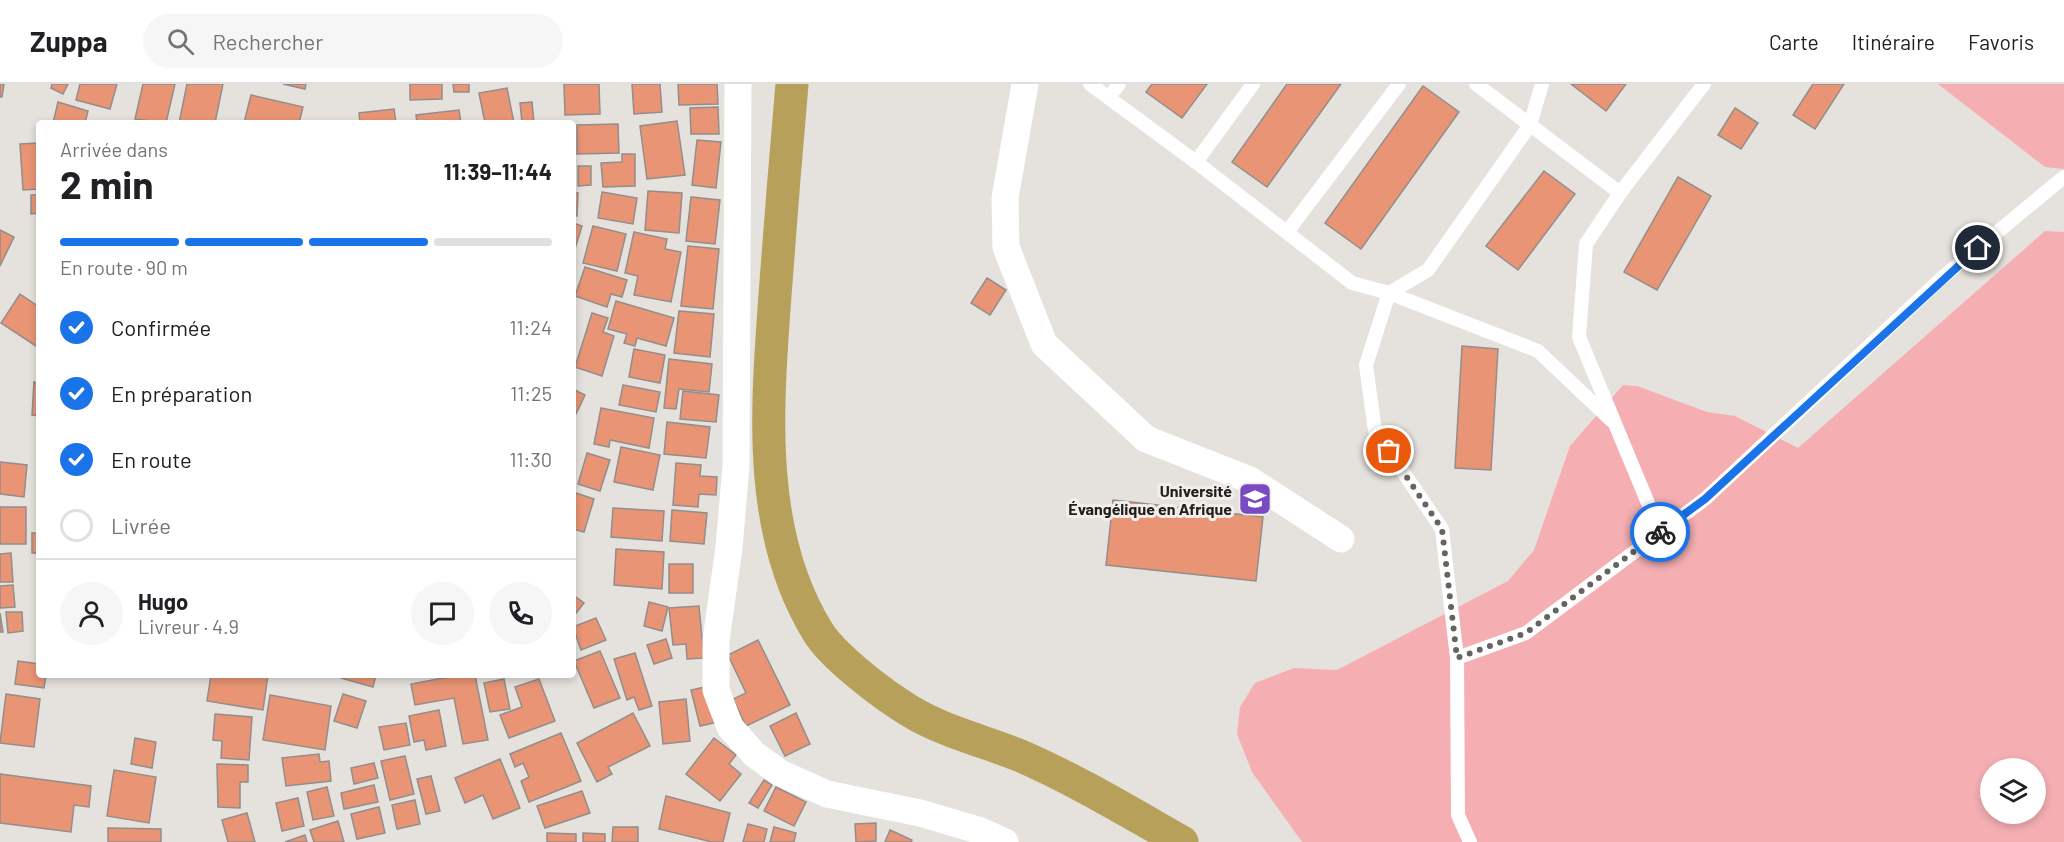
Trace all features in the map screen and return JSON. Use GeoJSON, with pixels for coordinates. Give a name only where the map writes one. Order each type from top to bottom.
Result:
{"type":"FeatureCollection","features":[{"type":"Feature","properties":{"kind":"highway"},"geometry":{"type":"LineString","coordinates":[[792,84],[769,377],[768,457],[780,530],[794,581],[819,634],[861,676],[900,705],[945,731],[1021,757],[1109,801],[1182,842]]}},
{"type":"Feature","properties":{"kind":"street"},"geometry":{"type":"LineString","coordinates":[[738,84],[736,466],[716,640],[716,690],[730,727],[754,754],[780,773],[826,794],[920,813],[981,831],[1005,842]]}},
{"type":"Feature","properties":{"kind":"street"},"geometry":{"type":"LineString","coordinates":[[1025,84],[1005,198],[1006,247],[1044,344],[1146,439],[1250,480],[1341,539]]}},
{"type":"Feature","properties":{"kind":"lane"},"geometry":{"type":"LineString","coordinates":[[1090,84],[1287,231],[1352,283],[1389,293],[1538,351],[1612,421]]}},
{"type":"Feature","properties":{"kind":"lane"},"geometry":{"type":"LineString","coordinates":[[1108,97],[1119,84]]}},
{"type":"Feature","properties":{"kind":"lane"},"geometry":{"type":"LineString","coordinates":[[1196,162],[1253,84]]}},
{"type":"Feature","properties":{"kind":"lane"},"geometry":{"type":"LineString","coordinates":[[1287,231],[1399,84]]}},
{"type":"Feature","properties":{"kind":"lane"},"geometry":{"type":"LineString","coordinates":[[1476,84],[1620,193]]}},
{"type":"Feature","properties":{"kind":"lane"},"geometry":{"type":"LineString","coordinates":[[1470,842],[1458,815],[1457,658],[1442,529],[1375,431],[1366,365],[1389,293],[1428,270],[1530,125],[1542,84]]}},
{"type":"Feature","properties":{"kind":"lane"},"geometry":{"type":"LineString","coordinates":[[1660,532],[1579,337],[1586,244],[1620,193],[1704,84]]}},
{"type":"Feature","properties":{"kind":"lane"},"geometry":{"type":"LineString","coordinates":[[1457,658],[1526,633],[1705,499],[1943,278],[2064,177]]}},
{"type":"Feature","properties":{"kind":"shaded area"},"geometry":{"type":"Polygon","coordinates":[[[1938,84],[2064,84],[2064,169],[2045,167],[1938,84]]]}},
{"type":"Feature","properties":{"kind":"shaded area"},"geometry":{"type":"Polygon","coordinates":[[[2045,231],[2064,232],[2064,842],[1302,842],[1252,772],[1237,734],[1240,707],[1255,683],[1294,668],[1337,670],[1508,581],[1534,550],[1570,446],[1623,385],[1637,386],[1707,412],[1735,416],[1798,448],[2045,231]]]}},
{"type":"Feature","properties":{"kind":"building"},"geometry":{"type":"Polygon","coordinates":[[[0,84],[4,84],[2,97],[0,97],[0,84]]]}},
{"type":"Feature","properties":{"kind":"building"},"geometry":{"type":"Polygon","coordinates":[[[52,84],[68,84],[63,94],[51,88],[52,84]]]}},
{"type":"Feature","properties":{"kind":"building"},"geometry":{"type":"Polygon","coordinates":[[[80,84],[117,84],[110,109],[76,100],[80,84]]]}},
{"type":"Feature","properties":{"kind":"building"},"geometry":{"type":"Polygon","coordinates":[[[143,84],[175,84],[167,120],[135,119],[143,84]]]}},
{"type":"Feature","properties":{"kind":"building"},"geometry":{"type":"Polygon","coordinates":[[[187,84],[223,84],[216,120],[180,120],[187,84]]]}},
{"type":"Feature","properties":{"kind":"building"},"geometry":{"type":"Polygon","coordinates":[[[283,84],[306,84],[305,89],[283,84]]]}},
{"type":"Feature","properties":{"kind":"building"},"geometry":{"type":"Polygon","coordinates":[[[410,84],[442,84],[442,99],[410,100],[410,84]]]}},
{"type":"Feature","properties":{"kind":"building"},"geometry":{"type":"Polygon","coordinates":[[[453,84],[469,84],[469,92],[454,92],[453,84]]]}},
{"type":"Feature","properties":{"kind":"building"},"geometry":{"type":"Polygon","coordinates":[[[564,84],[599,84],[600,114],[565,115],[564,84]]]}},
{"type":"Feature","properties":{"kind":"building"},"geometry":{"type":"Polygon","coordinates":[[[632,84],[660,84],[662,112],[634,114],[632,84]]]}},
{"type":"Feature","properties":{"kind":"building"},"geometry":{"type":"Polygon","coordinates":[[[678,84],[717,84],[718,104],[679,105],[678,84]]]}},
{"type":"Feature","properties":{"kind":"building"},"geometry":{"type":"Polygon","coordinates":[[[1152,84],[1207,84],[1182,118],[1146,92],[1152,84]]]}},
{"type":"Feature","properties":{"kind":"building"},"geometry":{"type":"Polygon","coordinates":[[[1287,84],[1341,84],[1267,187],[1232,162],[1287,84]]]}},
{"type":"Feature","properties":{"kind":"building"},"geometry":{"type":"Polygon","coordinates":[[[1571,84],[1626,84],[1606,111],[1571,84]]]}},
{"type":"Feature","properties":{"kind":"building"},"geometry":{"type":"Polygon","coordinates":[[[1813,84],[1844,84],[1815,129],[1793,115],[1813,84]]]}},
{"type":"Feature","properties":{"kind":"building"},"geometry":{"type":"Polygon","coordinates":[[[1423,86],[1459,112],[1361,249],[1325,223],[1423,86]]]}},
{"type":"Feature","properties":{"kind":"building"},"geometry":{"type":"Polygon","coordinates":[[[507,88],[513,120],[484,120],[479,93],[507,88]]]}},
{"type":"Feature","properties":{"kind":"building"},"geometry":{"type":"Polygon","coordinates":[[[251,95],[303,107],[300,120],[245,120],[251,95]]]}},
{"type":"Feature","properties":{"kind":"building"},"geometry":{"type":"Polygon","coordinates":[[[58,102],[88,111],[86,120],[54,120],[58,102]]]}},
{"type":"Feature","properties":{"kind":"building"},"geometry":{"type":"Polygon","coordinates":[[[532,102],[534,120],[522,120],[520,103],[532,102]]]}},
{"type":"Feature","properties":{"kind":"building"},"geometry":{"type":"Polygon","coordinates":[[[718,107],[719,134],[691,134],[690,108],[718,107]]]}},
{"type":"Feature","properties":{"kind":"building"},"geometry":{"type":"Polygon","coordinates":[[[1735,108],[1758,123],[1741,149],[1718,135],[1735,108]]]}},
{"type":"Feature","properties":{"kind":"building"},"geometry":{"type":"Polygon","coordinates":[[[394,109],[396,120],[360,120],[359,113],[394,109]]]}},
{"type":"Feature","properties":{"kind":"building"},"geometry":{"type":"Polygon","coordinates":[[[459,110],[461,120],[417,120],[416,115],[459,110]]]}},
{"type":"Feature","properties":{"kind":"building"},"geometry":{"type":"Polygon","coordinates":[[[677,121],[685,175],[647,179],[640,126],[677,121]]]}},
{"type":"Feature","properties":{"kind":"building"},"geometry":{"type":"Polygon","coordinates":[[[618,124],[619,153],[577,154],[577,125],[618,124]]]}},
{"type":"Feature","properties":{"kind":"building"},"geometry":{"type":"Polygon","coordinates":[[[697,140],[721,142],[716,188],[692,185],[697,140]]]}},
{"type":"Feature","properties":{"kind":"building"},"geometry":{"type":"Polygon","coordinates":[[[36,143],[36,189],[23,190],[20,144],[36,143]]]}},
{"type":"Feature","properties":{"kind":"building"},"geometry":{"type":"Polygon","coordinates":[[[622,154],[635,154],[635,186],[603,187],[601,163],[622,162],[622,154]]]}},
{"type":"Feature","properties":{"kind":"building"},"geometry":{"type":"Polygon","coordinates":[[[578,166],[591,166],[591,185],[578,186],[578,166]]]}},
{"type":"Feature","properties":{"kind":"building"},"geometry":{"type":"Polygon","coordinates":[[[1544,171],[1575,194],[1518,270],[1486,246],[1544,171]]]}},
{"type":"Feature","properties":{"kind":"building"},"geometry":{"type":"Polygon","coordinates":[[[1678,177],[1711,196],[1657,290],[1624,272],[1678,177]]]}},
{"type":"Feature","properties":{"kind":"building"},"geometry":{"type":"Polygon","coordinates":[[[648,191],[682,193],[679,233],[645,230],[648,191]]]}},
{"type":"Feature","properties":{"kind":"building"},"geometry":{"type":"Polygon","coordinates":[[[602,192],[637,198],[633,224],[598,218],[602,192]]]}},
{"type":"Feature","properties":{"kind":"building"},"geometry":{"type":"Polygon","coordinates":[[[576,193],[578,193],[577,216],[576,193]]]}},
{"type":"Feature","properties":{"kind":"building"},"geometry":{"type":"Polygon","coordinates":[[[31,195],[36,195],[36,213],[31,214],[31,195]]]}},
{"type":"Feature","properties":{"kind":"building"},"geometry":{"type":"Polygon","coordinates":[[[691,197],[720,200],[715,244],[686,241],[691,197]]]}},
{"type":"Feature","properties":{"kind":"building"},"geometry":{"type":"Polygon","coordinates":[[[576,224],[582,226],[576,245],[576,224]]]}},
{"type":"Feature","properties":{"kind":"building"},"geometry":{"type":"Polygon","coordinates":[[[593,226],[626,234],[617,271],[583,263],[593,226]]]}},
{"type":"Feature","properties":{"kind":"building"},"geometry":{"type":"Polygon","coordinates":[[[0,230],[14,237],[0,266],[0,230]]]}},
{"type":"Feature","properties":{"kind":"building"},"geometry":{"type":"Polygon","coordinates":[[[634,232],[667,239],[665,249],[681,252],[671,302],[634,295],[638,276],[625,273],[634,232]]]}},
{"type":"Feature","properties":{"kind":"building"},"geometry":{"type":"Polygon","coordinates":[[[688,246],[719,249],[713,309],[681,306],[688,246]]]}},
{"type":"Feature","properties":{"kind":"building"},"geometry":{"type":"Polygon","coordinates":[[[585,267],[627,280],[622,297],[611,294],[607,307],[576,296],[585,267]]]}},
{"type":"Feature","properties":{"kind":"building"},"geometry":{"type":"Polygon","coordinates":[[[987,278],[1006,290],[990,315],[971,303],[987,278]]]}},
{"type":"Feature","properties":{"kind":"building"},"geometry":{"type":"Polygon","coordinates":[[[20,294],[36,305],[36,346],[1,323],[20,294]]]}},
{"type":"Feature","properties":{"kind":"building"},"geometry":{"type":"Polygon","coordinates":[[[616,301],[674,318],[666,346],[637,338],[635,346],[624,343],[627,334],[608,329],[616,301]]]}},
{"type":"Feature","properties":{"kind":"building"},"geometry":{"type":"Polygon","coordinates":[[[679,311],[714,314],[710,357],[674,353],[679,311]]]}},
{"type":"Feature","properties":{"kind":"building"},"geometry":{"type":"Polygon","coordinates":[[[592,313],[608,318],[603,332],[614,336],[602,376],[576,367],[592,313]]]}},
{"type":"Feature","properties":{"kind":"building"},"geometry":{"type":"Polygon","coordinates":[[[1462,346],[1498,349],[1491,470],[1455,468],[1462,346]]]}},
{"type":"Feature","properties":{"kind":"building"},"geometry":{"type":"Polygon","coordinates":[[[634,349],[665,355],[660,383],[629,377],[634,349]]]}},
{"type":"Feature","properties":{"kind":"building"},"geometry":{"type":"Polygon","coordinates":[[[669,359],[712,364],[709,392],[679,389],[676,409],[664,408],[669,359]]]}},
{"type":"Feature","properties":{"kind":"building"},"geometry":{"type":"Polygon","coordinates":[[[34,382],[36,382],[36,416],[32,415],[34,382]]]}},
{"type":"Feature","properties":{"kind":"building"},"geometry":{"type":"Polygon","coordinates":[[[623,385],[660,392],[656,412],[619,405],[623,385]]]}},
{"type":"Feature","properties":{"kind":"building"},"geometry":{"type":"Polygon","coordinates":[[[576,390],[585,395],[576,414],[576,390]]]}},
{"type":"Feature","properties":{"kind":"building"},"geometry":{"type":"Polygon","coordinates":[[[683,391],[719,395],[716,422],[680,419],[683,391]]]}},
{"type":"Feature","properties":{"kind":"building"},"geometry":{"type":"Polygon","coordinates":[[[601,408],[654,418],[649,448],[610,440],[609,447],[594,444],[601,408]]]}},
{"type":"Feature","properties":{"kind":"building"},"geometry":{"type":"Polygon","coordinates":[[[667,422],[710,427],[706,458],[664,454],[667,422]]]}},
{"type":"Feature","properties":{"kind":"building"},"geometry":{"type":"Polygon","coordinates":[[[621,447],[660,455],[653,490],[614,482],[621,447]]]}},
{"type":"Feature","properties":{"kind":"building"},"geometry":{"type":"Polygon","coordinates":[[[587,453],[610,460],[600,491],[578,484],[587,453]]]}},
{"type":"Feature","properties":{"kind":"building"},"geometry":{"type":"Polygon","coordinates":[[[0,462],[27,465],[24,497],[0,494],[0,462]]]}},
{"type":"Feature","properties":{"kind":"building"},"geometry":{"type":"Polygon","coordinates":[[[676,463],[701,465],[700,476],[717,477],[716,495],[699,494],[698,507],[673,505],[676,463]]]}},
{"type":"Feature","properties":{"kind":"building"},"geometry":{"type":"Polygon","coordinates":[[[576,493],[594,499],[584,532],[576,530],[576,493]]]}},
{"type":"Feature","properties":{"kind":"building"},"geometry":{"type":"Polygon","coordinates":[[[1113,500],[1263,517],[1256,581],[1106,565],[1113,500]]]}},
{"type":"Feature","properties":{"kind":"building"},"geometry":{"type":"Polygon","coordinates":[[[0,507],[26,507],[26,544],[0,544],[0,507]]]}},
{"type":"Feature","properties":{"kind":"building"},"geometry":{"type":"Polygon","coordinates":[[[613,508],[664,511],[662,541],[611,537],[613,508]]]}},
{"type":"Feature","properties":{"kind":"building"},"geometry":{"type":"Polygon","coordinates":[[[672,510],[707,513],[704,544],[670,541],[672,510]]]}},
{"type":"Feature","properties":{"kind":"building"},"geometry":{"type":"Polygon","coordinates":[[[32,533],[36,533],[36,553],[32,553],[32,533]]]}},
{"type":"Feature","properties":{"kind":"building"},"geometry":{"type":"Polygon","coordinates":[[[616,549],[664,552],[662,589],[614,585],[616,549]]]}},
{"type":"Feature","properties":{"kind":"building"},"geometry":{"type":"Polygon","coordinates":[[[11,553],[13,582],[0,582],[0,554],[11,553]]]}},
{"type":"Feature","properties":{"kind":"building"},"geometry":{"type":"Polygon","coordinates":[[[669,564],[693,564],[693,593],[669,593],[669,564]]]}},
{"type":"Feature","properties":{"kind":"building"},"geometry":{"type":"Polygon","coordinates":[[[13,585],[15,607],[0,608],[0,586],[13,585]]]}},
{"type":"Feature","properties":{"kind":"building"},"geometry":{"type":"Polygon","coordinates":[[[576,597],[584,603],[576,613],[576,597]]]}},
{"type":"Feature","properties":{"kind":"building"},"geometry":{"type":"Polygon","coordinates":[[[649,602],[668,607],[662,631],[644,626],[649,602]]]}},
{"type":"Feature","properties":{"kind":"building"},"geometry":{"type":"Polygon","coordinates":[[[699,606],[704,658],[687,659],[686,644],[673,645],[669,608],[699,606]]]}},
{"type":"Feature","properties":{"kind":"building"},"geometry":{"type":"Polygon","coordinates":[[[6,612],[22,612],[23,631],[8,633],[6,612]]]}},
{"type":"Feature","properties":{"kind":"building"},"geometry":{"type":"Polygon","coordinates":[[[0,613],[3,632],[0,632],[0,613]]]}},
{"type":"Feature","properties":{"kind":"building"},"geometry":{"type":"Polygon","coordinates":[[[596,618],[606,640],[581,650],[576,636],[576,626],[596,618]]]}},
{"type":"Feature","properties":{"kind":"building"},"geometry":{"type":"Polygon","coordinates":[[[666,639],[672,658],[654,664],[647,645],[666,639]]]}},
{"type":"Feature","properties":{"kind":"building"},"geometry":{"type":"Polygon","coordinates":[[[758,640],[790,705],[746,726],[733,699],[746,693],[728,655],[758,640]]]}},
{"type":"Feature","properties":{"kind":"building"},"geometry":{"type":"Polygon","coordinates":[[[600,651],[620,698],[594,708],[576,666],[576,660],[600,651]]]}},
{"type":"Feature","properties":{"kind":"building"},"geometry":{"type":"Polygon","coordinates":[[[635,653],[652,706],[639,710],[634,697],[627,700],[614,659],[635,653]]]}},
{"type":"Feature","properties":{"kind":"building"},"geometry":{"type":"Polygon","coordinates":[[[18,661],[36,664],[36,678],[46,678],[44,688],[15,684],[18,661]]]}},
{"type":"Feature","properties":{"kind":"building"},"geometry":{"type":"Polygon","coordinates":[[[211,678],[268,678],[263,710],[207,701],[211,678]]]}},
{"type":"Feature","properties":{"kind":"building"},"geometry":{"type":"Polygon","coordinates":[[[341,678],[375,678],[373,687],[341,678]]]}},
{"type":"Feature","properties":{"kind":"building"},"geometry":{"type":"Polygon","coordinates":[[[443,678],[476,678],[488,740],[463,744],[454,698],[415,705],[411,684],[443,678]]]}},
{"type":"Feature","properties":{"kind":"building"},"geometry":{"type":"Polygon","coordinates":[[[504,679],[510,709],[490,712],[484,683],[504,679]]]}},
{"type":"Feature","properties":{"kind":"building"},"geometry":{"type":"Polygon","coordinates":[[[539,679],[555,721],[509,738],[500,715],[522,707],[515,687],[539,679]]]}},
{"type":"Feature","properties":{"kind":"building"},"geometry":{"type":"Polygon","coordinates":[[[705,687],[714,723],[700,726],[691,690],[705,687]]]}},
{"type":"Feature","properties":{"kind":"building"},"geometry":{"type":"Polygon","coordinates":[[[6,694],[40,699],[34,747],[0,743],[6,694]]]}},
{"type":"Feature","properties":{"kind":"building"},"geometry":{"type":"Polygon","coordinates":[[[343,694],[366,701],[357,728],[334,721],[343,694]]]}},
{"type":"Feature","properties":{"kind":"building"},"geometry":{"type":"Polygon","coordinates":[[[270,695],[331,706],[325,750],[263,740],[270,695]]]}},
{"type":"Feature","properties":{"kind":"building"},"geometry":{"type":"Polygon","coordinates":[[[686,699],[690,741],[663,744],[659,702],[686,699]]]}},
{"type":"Feature","properties":{"kind":"building"},"geometry":{"type":"Polygon","coordinates":[[[439,710],[446,746],[426,750],[424,740],[414,742],[409,716],[439,710]]]}},
{"type":"Feature","properties":{"kind":"building"},"geometry":{"type":"Polygon","coordinates":[[[633,713],[650,746],[608,767],[612,774],[597,782],[577,743],[633,713]]]}},
{"type":"Feature","properties":{"kind":"building"},"geometry":{"type":"Polygon","coordinates":[[[796,713],[810,744],[785,756],[770,726],[796,713]]]}},
{"type":"Feature","properties":{"kind":"building"},"geometry":{"type":"Polygon","coordinates":[[[215,714],[252,717],[249,760],[221,758],[222,741],[213,740],[215,714]]]}},
{"type":"Feature","properties":{"kind":"building"},"geometry":{"type":"Polygon","coordinates":[[[406,723],[410,745],[384,750],[379,727],[406,723]]]}},
{"type":"Feature","properties":{"kind":"building"},"geometry":{"type":"Polygon","coordinates":[[[561,733],[581,781],[529,802],[521,781],[529,777],[523,763],[515,767],[510,754],[561,733]]]}},
{"type":"Feature","properties":{"kind":"building"},"geometry":{"type":"Polygon","coordinates":[[[135,738],[156,742],[152,768],[131,764],[135,738]]]}},
{"type":"Feature","properties":{"kind":"building"},"geometry":{"type":"Polygon","coordinates":[[[714,738],[736,755],[729,764],[741,774],[720,801],[686,774],[714,738]]]}},
{"type":"Feature","properties":{"kind":"building"},"geometry":{"type":"Polygon","coordinates":[[[319,754],[320,762],[329,761],[331,781],[286,786],[282,758],[319,754]]]}},
{"type":"Feature","properties":{"kind":"building"},"geometry":{"type":"Polygon","coordinates":[[[405,756],[414,794],[390,800],[381,761],[405,756]]]}},
{"type":"Feature","properties":{"kind":"building"},"geometry":{"type":"Polygon","coordinates":[[[500,759],[520,808],[493,819],[483,795],[465,803],[455,778],[500,759]]]}},
{"type":"Feature","properties":{"kind":"building"},"geometry":{"type":"Polygon","coordinates":[[[374,763],[378,778],[354,784],[351,768],[374,763]]]}},
{"type":"Feature","properties":{"kind":"building"},"geometry":{"type":"Polygon","coordinates":[[[217,764],[248,765],[248,782],[240,782],[240,808],[218,807],[217,764]]]}},
{"type":"Feature","properties":{"kind":"building"},"geometry":{"type":"Polygon","coordinates":[[[114,770],[156,777],[149,823],[107,816],[114,770]]]}},
{"type":"Feature","properties":{"kind":"building"},"geometry":{"type":"Polygon","coordinates":[[[0,774],[91,786],[89,807],[74,805],[71,832],[0,823],[0,774]]]}},
{"type":"Feature","properties":{"kind":"building"},"geometry":{"type":"Polygon","coordinates":[[[431,776],[440,811],[426,814],[417,779],[431,776]]]}},
{"type":"Feature","properties":{"kind":"building"},"geometry":{"type":"Polygon","coordinates":[[[764,780],[772,785],[758,808],[749,803],[764,780]]]}},
{"type":"Feature","properties":{"kind":"building"},"geometry":{"type":"Polygon","coordinates":[[[374,785],[378,802],[344,809],[341,793],[374,785]]]}},
{"type":"Feature","properties":{"kind":"building"},"geometry":{"type":"Polygon","coordinates":[[[327,787],[334,816],[313,820],[307,792],[327,787]]]}},
{"type":"Feature","properties":{"kind":"building"},"geometry":{"type":"Polygon","coordinates":[[[776,787],[806,802],[794,826],[764,811],[776,787]]]}},
{"type":"Feature","properties":{"kind":"building"},"geometry":{"type":"Polygon","coordinates":[[[582,791],[590,813],[545,828],[537,806],[582,791]]]}},
{"type":"Feature","properties":{"kind":"building"},"geometry":{"type":"Polygon","coordinates":[[[666,796],[730,813],[723,842],[712,842],[659,829],[666,796]]]}},
{"type":"Feature","properties":{"kind":"building"},"geometry":{"type":"Polygon","coordinates":[[[298,798],[304,826],[282,831],[276,803],[298,798]]]}},
{"type":"Feature","properties":{"kind":"building"},"geometry":{"type":"Polygon","coordinates":[[[415,800],[420,824],[397,829],[392,805],[415,800]]]}},
{"type":"Feature","properties":{"kind":"building"},"geometry":{"type":"Polygon","coordinates":[[[379,807],[385,833],[357,839],[351,814],[379,807]]]}},
{"type":"Feature","properties":{"kind":"building"},"geometry":{"type":"Polygon","coordinates":[[[247,813],[255,842],[228,842],[222,820],[247,813]]]}},
{"type":"Feature","properties":{"kind":"building"},"geometry":{"type":"Polygon","coordinates":[[[338,821],[344,842],[314,842],[310,830],[338,821]]]}},
{"type":"Feature","properties":{"kind":"building"},"geometry":{"type":"Polygon","coordinates":[[[876,823],[876,841],[856,842],[855,824],[876,823]]]}},
{"type":"Feature","properties":{"kind":"building"},"geometry":{"type":"Polygon","coordinates":[[[748,824],[767,829],[764,842],[743,842],[748,824]]]}},
{"type":"Feature","properties":{"kind":"building"},"geometry":{"type":"Polygon","coordinates":[[[613,827],[638,827],[638,842],[612,842],[613,827]]]}},
{"type":"Feature","properties":{"kind":"building"},"geometry":{"type":"Polygon","coordinates":[[[774,827],[796,833],[794,842],[770,842],[774,827]]]}},
{"type":"Feature","properties":{"kind":"building"},"geometry":{"type":"Polygon","coordinates":[[[108,828],[161,829],[161,842],[108,842],[108,828]]]}},
{"type":"Feature","properties":{"kind":"building"},"geometry":{"type":"Polygon","coordinates":[[[890,830],[912,840],[911,842],[885,842],[890,830]]]}},
{"type":"Feature","properties":{"kind":"building"},"geometry":{"type":"Polygon","coordinates":[[[547,833],[576,834],[576,842],[547,842],[547,833]]]}},
{"type":"Feature","properties":{"kind":"building"},"geometry":{"type":"Polygon","coordinates":[[[583,833],[605,834],[605,842],[583,842],[583,833]]]}},
{"type":"Feature","properties":{"kind":"building"},"geometry":{"type":"Polygon","coordinates":[[[305,835],[307,842],[285,842],[305,835]]]}},
{"type":"Feature","properties":{"kind":"way so far"},"geometry":{"type":"LineString","coordinates":[[1389,451],[1442,529],[1457,658],[1526,633],[1660,532]]}},
{"type":"Feature","properties":{"kind":"place","name":"Université Évangélique en Afrique"},"geometry":{"type":"Point","coordinates":[1255,499]}},
{"type":"Feature","properties":{"kind":"route"},"geometry":{"type":"LineString","coordinates":[[1660,532],[1705,499],[1978,248]]}}]}
